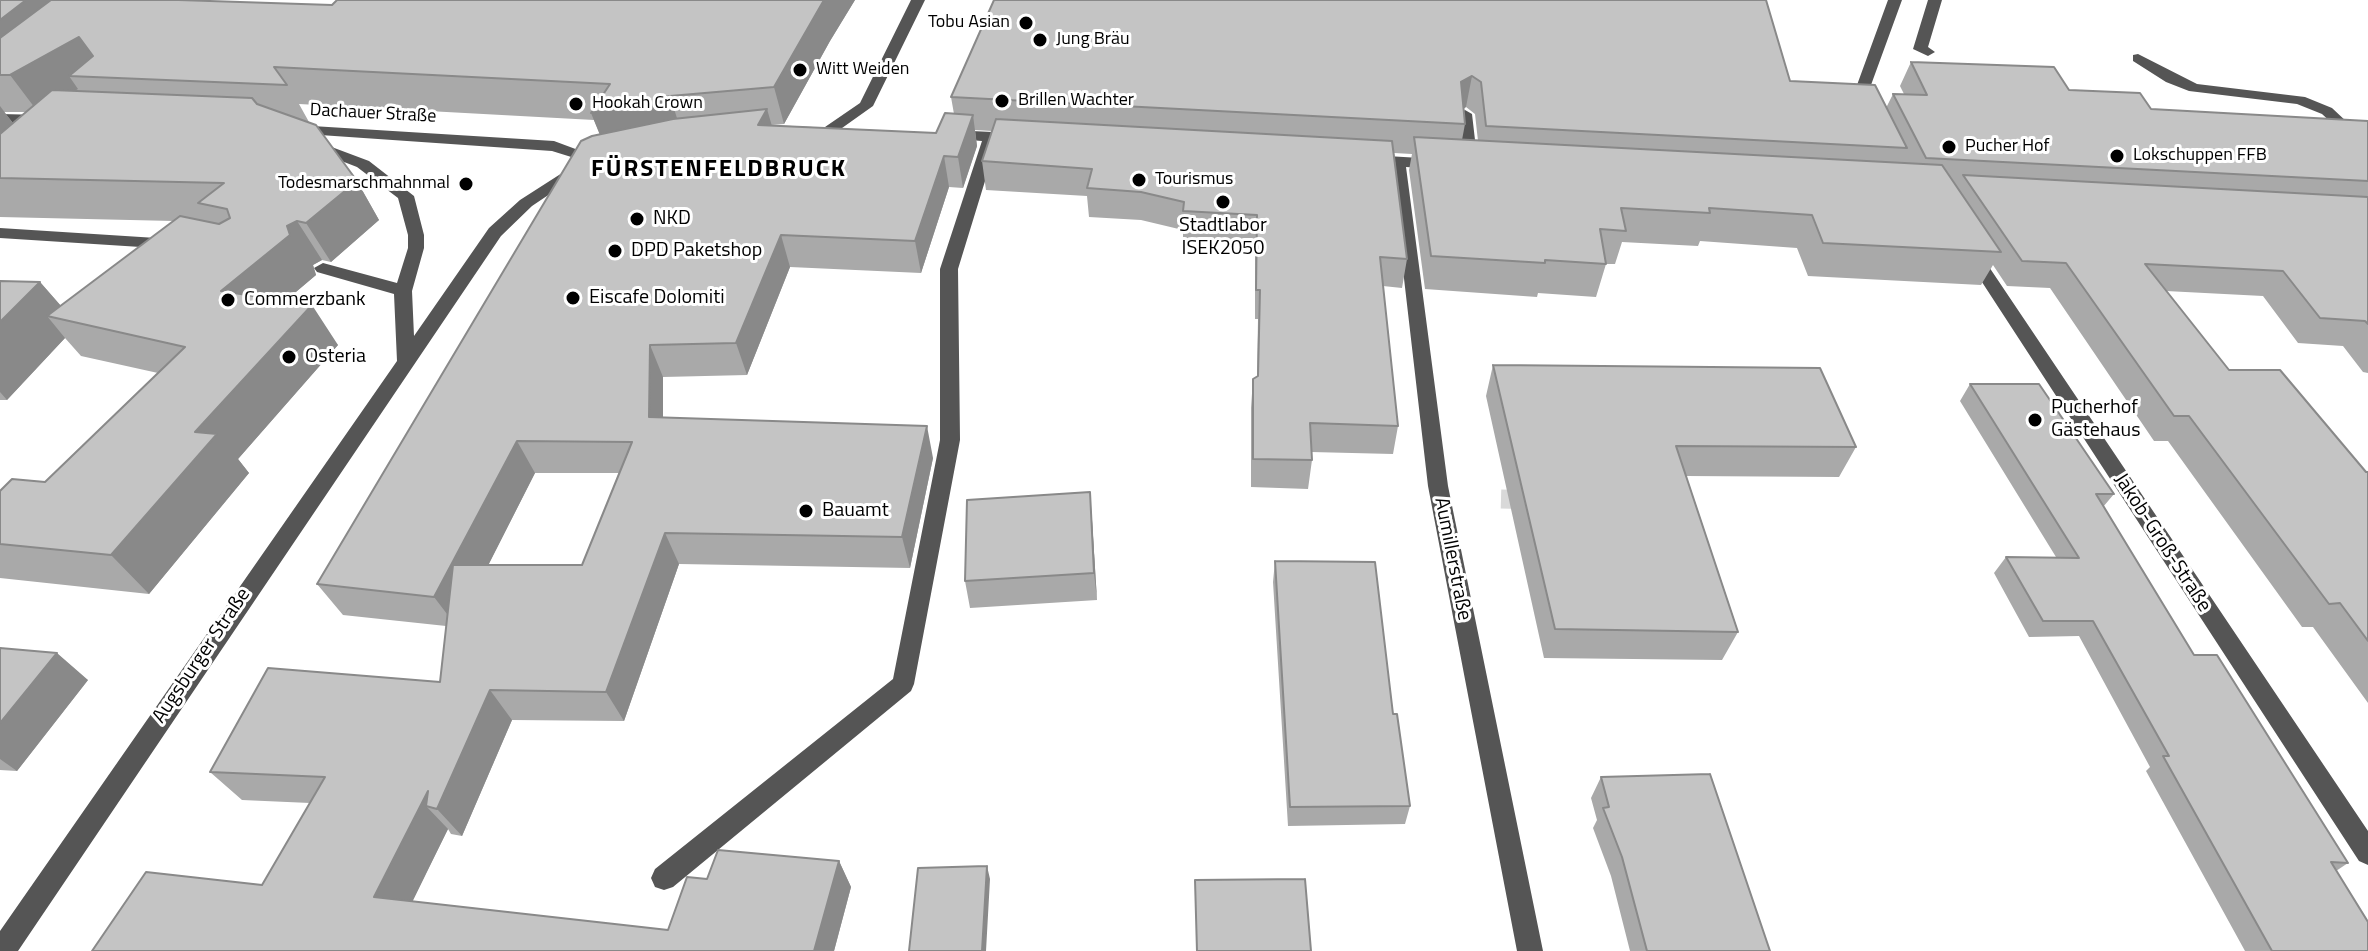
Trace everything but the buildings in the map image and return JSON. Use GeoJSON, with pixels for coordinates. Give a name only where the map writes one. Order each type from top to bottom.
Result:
{"type":"FeatureCollection","features":[{"type":"Feature","properties":{"kind":"street"},"geometry":{"type":"LineString","coordinates":[[860,131],[823,130],[866,106],[918,0]]}},
{"type":"Feature","properties":{"kind":"street"},"geometry":{"type":"LineString","coordinates":[[1875,126],[1863,101],[1864,85],[1895,0]]}},
{"type":"Feature","properties":{"kind":"street"},"geometry":{"type":"LineString","coordinates":[[1928,52],[1920,49],[1935,0]]}},
{"type":"Feature","properties":{"kind":"street"},"geometry":{"type":"LineString","coordinates":[[2138,58],[2171,79],[2194,88],[2300,100],[2327,111],[2340,123]]}},
{"type":"Feature","properties":{"kind":"street"},"geometry":{"type":"LineString","coordinates":[[1351,159],[1477,166],[1465,114]]}},
{"type":"Feature","properties":{"kind":"street"},"geometry":{"type":"LineString","coordinates":[[0,118],[56,120]]}},
{"type":"Feature","properties":{"kind":"street","name":"Dachauer Straße"},"geometry":{"type":"LineString","coordinates":[[403,291],[416,248],[414,220],[406,196],[363,164],[280,132],[554,146],[605,159]]}},
{"type":"Feature","properties":{"kind":"street"},"geometry":{"type":"LineString","coordinates":[[936,134],[1038,140]]}},
{"type":"Feature","properties":{"kind":"street"},"geometry":{"type":"LineString","coordinates":[[664,878],[903,684],[950,440],[949,269],[991,137]]}},
{"type":"Feature","properties":{"kind":"street","name":"Augsburger Straße"},"geometry":{"type":"LineString","coordinates":[[2,951],[230,614],[495,232],[526,203],[562,178],[605,159]]}},
{"type":"Feature","properties":{"kind":"street","name":"Aumillerstraße"},"geometry":{"type":"LineString","coordinates":[[1398,162],[1438,486],[1530,951]]}},
{"type":"Feature","properties":{"kind":"street"},"geometry":{"type":"LineString","coordinates":[[0,233],[186,245]]}},
{"type":"Feature","properties":{"kind":"street","name":"Jakob-Groß-Straße"},"geometry":{"type":"LineString","coordinates":[[1964,243],[2368,853]]}},
{"type":"Feature","properties":{"kind":"street"},"geometry":{"type":"LineString","coordinates":[[323,268],[403,291],[406,362]]}},
{"type":"Feature","properties":{"kind":"tunnel"},"geometry":{"type":"LineString","coordinates":[[1501,499],[1537,500]]}},
{"type":"Feature","properties":{"kind":"place","name":"Tobu Asian"},"geometry":{"type":"Point","coordinates":[1026,23]}},
{"type":"Feature","properties":{"kind":"place","name":"Jung Bräu"},"geometry":{"type":"Point","coordinates":[1040,40]}},
{"type":"Feature","properties":{"kind":"place","name":"Witt Weiden"},"geometry":{"type":"Point","coordinates":[800,70]}},
{"type":"Feature","properties":{"kind":"place","name":"Brillen Wachter"},"geometry":{"type":"Point","coordinates":[1002,101]}},
{"type":"Feature","properties":{"kind":"place","name":"Hookah Crown"},"geometry":{"type":"Point","coordinates":[576,104]}},
{"type":"Feature","properties":{"kind":"place","name":"Pucher Hof"},"geometry":{"type":"Point","coordinates":[1949,147]}},
{"type":"Feature","properties":{"kind":"place","name":"Lokschuppen FFB"},"geometry":{"type":"Point","coordinates":[2117,156]}},
{"type":"Feature","properties":{"kind":"place","name":"Tourismus"},"geometry":{"type":"Point","coordinates":[1139,180]}},
{"type":"Feature","properties":{"kind":"place","name":"Todesmarschmahnmal"},"geometry":{"type":"Point","coordinates":[466,184]}},
{"type":"Feature","properties":{"kind":"place","name":"Stadtlabor ISEK2050"},"geometry":{"type":"Point","coordinates":[1223,202]}},
{"type":"Feature","properties":{"kind":"place","name":"NKD"},"geometry":{"type":"Point","coordinates":[637,219]}},
{"type":"Feature","properties":{"kind":"place","name":"DPD Paketshop"},"geometry":{"type":"Point","coordinates":[615,251]}},
{"type":"Feature","properties":{"kind":"place","name":"Eiscafe Dolomiti"},"geometry":{"type":"Point","coordinates":[573,298]}},
{"type":"Feature","properties":{"kind":"place","name":"Commerzbank"},"geometry":{"type":"Point","coordinates":[228,300]}},
{"type":"Feature","properties":{"kind":"place","name":"Osteria"},"geometry":{"type":"Point","coordinates":[289,357]}},
{"type":"Feature","properties":{"kind":"place","name":"Pucherhof Gästehaus"},"geometry":{"type":"Point","coordinates":[2035,420]}},
{"type":"Feature","properties":{"kind":"place","name":"Bauamt"},"geometry":{"type":"Point","coordinates":[806,511]}},
{"type":"Feature","properties":{"kind":"district","name":"FÜRSTENFELDBRUCK"},"geometry":{"type":"Point","coordinates":[719,170]}}]}
